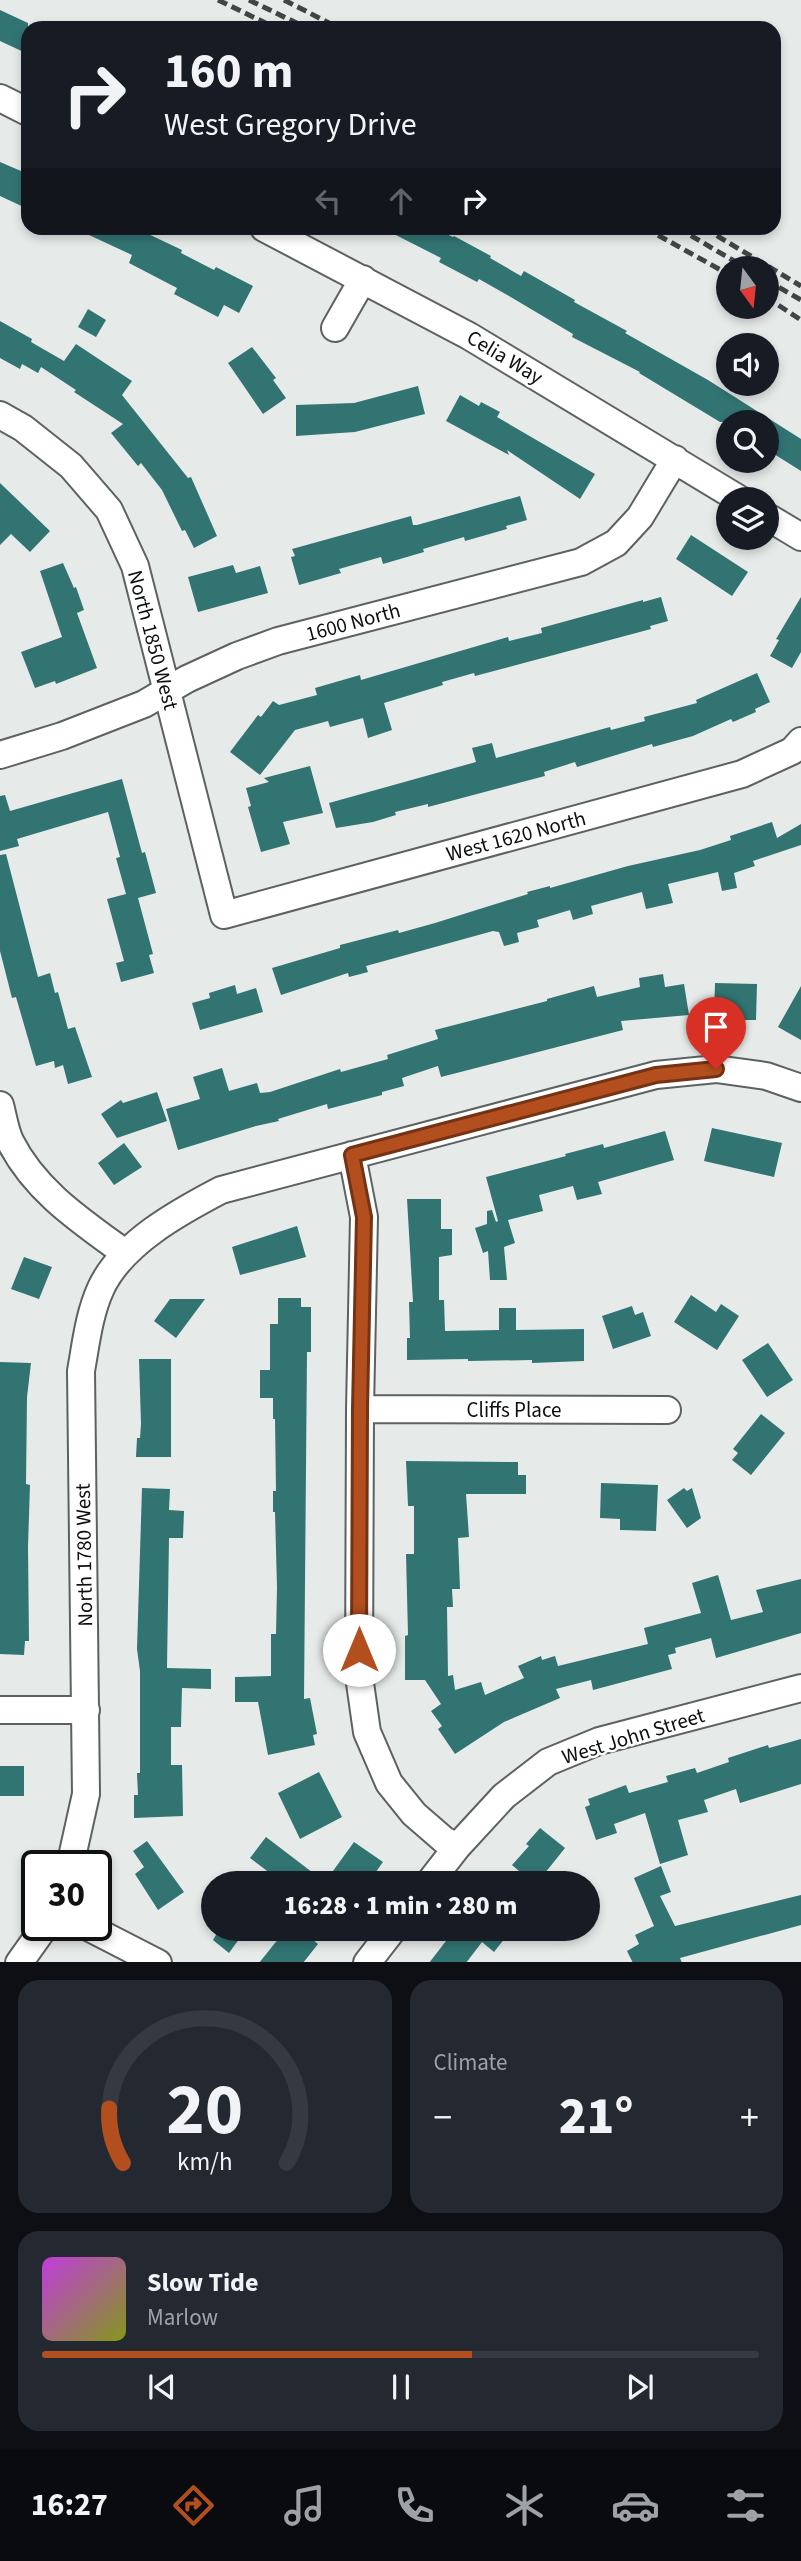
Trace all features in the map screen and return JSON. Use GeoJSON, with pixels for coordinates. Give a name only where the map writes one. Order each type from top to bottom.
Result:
{"type":"FeatureCollection","features":[{"type":"Feature","properties":{"kind":"street"},"geometry":{"type":"LineString","coordinates":[[0,98],[21,108]]}},
{"type":"Feature","properties":{"kind":"street","name":"Celia Way"},"geometry":{"type":"LineString","coordinates":[[278,235],[469,336],[720,487]]}},
{"type":"Feature","properties":{"kind":"street"},"geometry":{"type":"LineString","coordinates":[[335,328],[363,279]]}},
{"type":"Feature","properties":{"kind":"street","name":"North 1850 West"},"geometry":{"type":"LineString","coordinates":[[0,415],[23,428],[71,466],[109,510],[135,566],[224,915]]}},
{"type":"Feature","properties":{"kind":"street","name":"1600 North"},"geometry":{"type":"LineString","coordinates":[[0,755],[62,736],[145,704],[237,656],[278,641],[581,562],[616,543],[640,517],[675,459]]}},
{"type":"Feature","properties":{"kind":"street"},"geometry":{"type":"LineString","coordinates":[[779,524],[801,537]]}},
{"type":"Feature","properties":{"kind":"street","name":"West 1620 North"},"geometry":{"type":"LineString","coordinates":[[224,915],[742,774],[792,751],[801,741]]}},
{"type":"Feature","properties":{"kind":"street","name":"North 1780 West"},"geometry":{"type":"LineString","coordinates":[[74,1850],[86,1794],[81,1371],[88,1327],[102,1286],[125,1253],[178,1213],[221,1190],[656,1075],[716,1069],[766,1076],[801,1088]]}},
{"type":"Feature","properties":{"kind":"street"},"geometry":{"type":"LineString","coordinates":[[0,1105],[9,1139],[30,1174],[58,1204],[125,1253]]}},
{"type":"Feature","properties":{"kind":"street"},"geometry":{"type":"LineString","coordinates":[[352,1155],[364,1217],[359,1676],[367,1732],[389,1783],[414,1814],[444,1840],[457,1847]]}},
{"type":"Feature","properties":{"kind":"street","name":"Cliffs Place"},"geometry":{"type":"LineString","coordinates":[[360,1409],[667,1410]]}},
{"type":"Feature","properties":{"kind":"street","name":"West John Street"},"geometry":{"type":"LineString","coordinates":[[438,1871],[503,1796],[548,1762],[599,1741],[801,1688]]}},
{"type":"Feature","properties":{"kind":"street"},"geometry":{"type":"LineString","coordinates":[[0,1710],[86,1710]]}},
{"type":"Feature","properties":{"kind":"street"},"geometry":{"type":"LineString","coordinates":[[112,1939],[158,1962]]}},
{"type":"Feature","properties":{"kind":"street"},"geometry":{"type":"LineString","coordinates":[[19,1962],[34,1941]]}},
{"type":"Feature","properties":{"kind":"street"},"geometry":{"type":"LineString","coordinates":[[367,1962],[384,1941]]}},
{"type":"Feature","properties":{"kind":"building"},"geometry":{"type":"Polygon","coordinates":[[[0,10],[24,21],[21,21],[21,51],[0,41],[0,10]]]}},
{"type":"Feature","properties":{"kind":"building"},"geometry":{"type":"Polygon","coordinates":[[[0,162],[21,171],[21,206],[0,196],[0,162]]]}},
{"type":"Feature","properties":{"kind":"building"},"geometry":{"type":"Polygon","coordinates":[[[89,235],[150,235],[182,250],[181,253],[214,270],[216,267],[253,286],[239,313],[224,305],[218,317],[174,294],[177,288],[129,263],[132,255],[89,235]]]}},
{"type":"Feature","properties":{"kind":"building"},"geometry":{"type":"Polygon","coordinates":[[[396,235],[454,236],[521,276],[524,271],[708,380],[716,385],[716,396],[733,396],[755,410],[716,410],[716,420],[640,372],[572,337],[573,334],[509,296],[479,279],[477,282],[439,262],[441,258],[396,235]]]}},
{"type":"Feature","properties":{"kind":"building"},"geometry":{"type":"Polygon","coordinates":[[[88,309],[106,320],[96,337],[78,327],[88,309]]]}},
{"type":"Feature","properties":{"kind":"building"},"geometry":{"type":"Polygon","coordinates":[[[0,321],[64,361],[76,344],[132,381],[122,395],[188,478],[191,477],[217,536],[194,548],[185,530],[182,531],[162,490],[141,463],[138,466],[111,433],[123,424],[41,367],[38,373],[22,364],[20,369],[0,358],[0,321]]]}},
{"type":"Feature","properties":{"kind":"building"},"geometry":{"type":"Polygon","coordinates":[[[252,347],[276,378],[273,380],[286,398],[263,414],[228,363],[252,347]]]}},
{"type":"Feature","properties":{"kind":"building"},"geometry":{"type":"Polygon","coordinates":[[[418,386],[425,414],[355,432],[296,436],[296,405],[354,403],[418,386]]]}},
{"type":"Feature","properties":{"kind":"building"},"geometry":{"type":"Polygon","coordinates":[[[460,395],[479,406],[481,402],[500,412],[497,417],[595,474],[580,499],[507,450],[509,455],[446,421],[460,395]]]}},
{"type":"Feature","properties":{"kind":"building"},"geometry":{"type":"Polygon","coordinates":[[[779,425],[801,439],[801,471],[779,457],[779,425]]]}},
{"type":"Feature","properties":{"kind":"building"},"geometry":{"type":"Polygon","coordinates":[[[0,483],[50,531],[30,552],[11,534],[0,545],[0,483]]]}},
{"type":"Feature","properties":{"kind":"building"},"geometry":{"type":"Polygon","coordinates":[[[520,496],[527,520],[506,526],[507,529],[465,541],[464,537],[383,564],[381,557],[339,569],[341,573],[299,585],[291,557],[295,556],[292,549],[411,516],[413,525],[417,525],[520,496]]]}},
{"type":"Feature","properties":{"kind":"building"},"geometry":{"type":"Polygon","coordinates":[[[691,535],[748,572],[732,596],[676,559],[691,535]]]}},
{"type":"Feature","properties":{"kind":"building"},"geometry":{"type":"Polygon","coordinates":[[[63,563],[84,610],[77,613],[97,668],[56,684],[55,681],[35,688],[21,652],[62,637],[40,571],[63,563]]]}},
{"type":"Feature","properties":{"kind":"building"},"geometry":{"type":"Polygon","coordinates":[[[233,565],[236,573],[260,566],[268,593],[198,612],[188,577],[233,565]]]}},
{"type":"Feature","properties":{"kind":"building"},"geometry":{"type":"Polygon","coordinates":[[[661,597],[668,621],[650,626],[651,629],[475,676],[474,673],[384,703],[392,730],[368,738],[363,718],[330,727],[328,721],[295,730],[260,775],[230,752],[258,715],[261,717],[273,701],[279,705],[317,695],[315,688],[360,675],[361,680],[508,637],[509,641],[542,633],[541,628],[661,597]]]}},
{"type":"Feature","properties":{"kind":"building"},"geometry":{"type":"Polygon","coordinates":[[[801,597],[801,652],[792,668],[770,656],[779,640],[776,639],[801,597]]]}},
{"type":"Feature","properties":{"kind":"building"},"geometry":{"type":"Polygon","coordinates":[[[757,673],[770,702],[755,709],[756,712],[733,722],[731,719],[693,736],[653,747],[652,744],[577,767],[575,762],[544,772],[545,776],[428,807],[428,804],[395,812],[396,815],[373,822],[336,828],[329,803],[476,762],[472,748],[492,743],[496,758],[610,727],[611,730],[645,721],[644,717],[697,703],[696,700],[757,673]]]}},
{"type":"Feature","properties":{"kind":"building"},"geometry":{"type":"Polygon","coordinates":[[[310,766],[323,813],[283,822],[290,844],[261,852],[248,807],[251,806],[246,788],[269,782],[264,778],[310,766]]]}},
{"type":"Feature","properties":{"kind":"building"},"geometry":{"type":"Polygon","coordinates":[[[122,779],[156,893],[138,898],[153,954],[149,955],[154,973],[121,982],[116,963],[124,961],[107,899],[126,894],[108,812],[17,839],[19,846],[0,851],[0,796],[5,795],[10,811],[122,779]]]}},
{"type":"Feature","properties":{"kind":"building"},"geometry":{"type":"Polygon","coordinates":[[[772,822],[777,838],[801,824],[801,845],[753,861],[755,866],[734,873],[737,888],[722,891],[718,872],[668,884],[673,903],[646,909],[642,892],[591,906],[593,914],[573,920],[570,910],[537,920],[539,927],[517,933],[519,942],[504,946],[499,932],[493,931],[366,966],[368,972],[349,977],[348,973],[281,995],[272,968],[340,948],[340,945],[435,923],[528,894],[527,892],[700,850],[731,840],[730,836],[772,822]]]}},
{"type":"Feature","properties":{"kind":"building"},"geometry":{"type":"Polygon","coordinates":[[[6,854],[38,977],[50,973],[68,1029],[75,1027],[92,1077],[68,1084],[63,1065],[55,1068],[54,1061],[36,1066],[16,997],[12,998],[0,951],[0,855],[6,854]]]}},
{"type":"Feature","properties":{"kind":"building"},"geometry":{"type":"Polygon","coordinates":[[[663,974],[665,987],[684,984],[689,1015],[621,1021],[623,1030],[441,1077],[438,1066],[402,1078],[404,1086],[382,1092],[382,1095],[328,1109],[327,1104],[178,1150],[166,1109],[200,1099],[193,1077],[222,1068],[229,1091],[257,1083],[260,1093],[270,1092],[340,1069],[341,1072],[388,1059],[387,1055],[438,1039],[435,1030],[594,986],[597,997],[640,987],[639,978],[663,974]]]}},
{"type":"Feature","properties":{"kind":"building"},"geometry":{"type":"Polygon","coordinates":[[[715,983],[757,984],[756,1020],[714,1016],[715,983]]]}},
{"type":"Feature","properties":{"kind":"building"},"geometry":{"type":"Polygon","coordinates":[[[235,985],[237,994],[256,988],[263,1012],[200,1030],[192,1003],[210,998],[209,993],[235,985]]]}},
{"type":"Feature","properties":{"kind":"building"},"geometry":{"type":"Polygon","coordinates":[[[801,986],[801,1040],[778,1027],[801,986]]]}},
{"type":"Feature","properties":{"kind":"building"},"geometry":{"type":"Polygon","coordinates":[[[157,1092],[167,1121],[117,1138],[101,1114],[121,1100],[123,1103],[157,1092]]]}},
{"type":"Feature","properties":{"kind":"building"},"geometry":{"type":"Polygon","coordinates":[[[712,1128],[782,1143],[774,1177],[704,1161],[712,1128]]]}},
{"type":"Feature","properties":{"kind":"building"},"geometry":{"type":"Polygon","coordinates":[[[665,1131],[674,1160],[598,1182],[602,1194],[577,1200],[573,1186],[539,1195],[543,1211],[508,1220],[515,1243],[504,1247],[507,1280],[490,1280],[488,1251],[483,1253],[475,1228],[487,1224],[487,1211],[492,1210],[496,1222],[498,1221],[486,1177],[603,1144],[604,1148],[665,1131]]]}},
{"type":"Feature","properties":{"kind":"building"},"geometry":{"type":"Polygon","coordinates":[[[124,1143],[142,1167],[114,1185],[98,1163],[124,1143]]]}},
{"type":"Feature","properties":{"kind":"building"},"geometry":{"type":"Polygon","coordinates":[[[407,1199],[441,1199],[441,1229],[452,1229],[452,1255],[439,1257],[439,1300],[444,1300],[445,1331],[499,1330],[499,1308],[516,1308],[516,1330],[584,1329],[584,1361],[532,1363],[532,1360],[407,1360],[407,1338],[410,1338],[409,1302],[413,1302],[407,1199]]]}},
{"type":"Feature","properties":{"kind":"building"},"geometry":{"type":"Polygon","coordinates":[[[297,1226],[306,1257],[240,1275],[232,1247],[297,1226]]]}},
{"type":"Feature","properties":{"kind":"building"},"geometry":{"type":"Polygon","coordinates":[[[24,1257],[52,1267],[39,1299],[11,1289],[24,1257]]]}},
{"type":"Feature","properties":{"kind":"building"},"geometry":{"type":"Polygon","coordinates":[[[691,1295],[716,1312],[721,1304],[739,1316],[717,1350],[674,1322],[691,1295]]]}},
{"type":"Feature","properties":{"kind":"building"},"geometry":{"type":"Polygon","coordinates":[[[278,1298],[301,1298],[301,1307],[311,1307],[311,1352],[307,1352],[304,1699],[310,1698],[317,1734],[313,1735],[315,1745],[268,1755],[258,1702],[235,1702],[235,1677],[271,1676],[271,1634],[276,1634],[277,1587],[273,1512],[273,1491],[276,1491],[275,1419],[273,1398],[260,1398],[260,1370],[270,1370],[270,1324],[278,1324],[278,1298]]]}},
{"type":"Feature","properties":{"kind":"building"},"geometry":{"type":"Polygon","coordinates":[[[170,1299],[205,1299],[176,1338],[154,1321],[170,1299]]]}},
{"type":"Feature","properties":{"kind":"building"},"geometry":{"type":"Polygon","coordinates":[[[632,1306],[635,1315],[643,1312],[651,1336],[613,1349],[602,1316],[632,1306]]]}},
{"type":"Feature","properties":{"kind":"building"},"geometry":{"type":"Polygon","coordinates":[[[768,1343],[793,1380],[767,1397],[742,1360],[768,1343]]]}},
{"type":"Feature","properties":{"kind":"building"},"geometry":{"type":"Polygon","coordinates":[[[139,1359],[171,1359],[171,1457],[136,1457],[141,1424],[139,1359]]]}},
{"type":"Feature","properties":{"kind":"building"},"geometry":{"type":"Polygon","coordinates":[[[0,1362],[31,1363],[27,1397],[26,1484],[30,1485],[29,1641],[25,1641],[24,1655],[0,1654],[0,1362]]]}},
{"type":"Feature","properties":{"kind":"building"},"geometry":{"type":"Polygon","coordinates":[[[761,1414],[785,1433],[751,1475],[732,1460],[738,1453],[733,1449],[761,1414]]]}},
{"type":"Feature","properties":{"kind":"building"},"geometry":{"type":"Polygon","coordinates":[[[406,1461],[518,1462],[518,1475],[526,1475],[526,1494],[466,1494],[469,1537],[458,1538],[460,1589],[452,1589],[453,1607],[447,1607],[448,1676],[453,1675],[455,1690],[481,1682],[485,1695],[524,1678],[518,1666],[541,1656],[542,1660],[555,1656],[558,1666],[648,1644],[644,1628],[701,1613],[692,1583],[718,1575],[731,1620],[763,1612],[756,1590],[801,1579],[801,1633],[716,1658],[711,1638],[675,1648],[676,1653],[668,1655],[672,1669],[593,1690],[591,1680],[556,1689],[560,1698],[504,1722],[455,1754],[438,1729],[442,1726],[431,1711],[441,1704],[425,1680],[405,1680],[405,1636],[408,1635],[406,1554],[414,1554],[414,1506],[408,1506],[406,1461]]]}},
{"type":"Feature","properties":{"kind":"building"},"geometry":{"type":"Polygon","coordinates":[[[601,1483],[658,1485],[656,1531],[620,1530],[620,1519],[600,1518],[601,1483]]]}},
{"type":"Feature","properties":{"kind":"building"},"geometry":{"type":"Polygon","coordinates":[[[142,1488],[170,1489],[169,1510],[184,1511],[183,1538],[169,1538],[167,1668],[211,1669],[211,1689],[182,1688],[181,1727],[171,1727],[171,1765],[182,1765],[183,1816],[134,1818],[134,1795],[138,1795],[137,1773],[140,1773],[140,1671],[137,1649],[142,1488]]]}},
{"type":"Feature","properties":{"kind":"building"},"geometry":{"type":"Polygon","coordinates":[[[684,1488],[687,1491],[692,1488],[701,1518],[687,1528],[667,1500],[684,1488]]]}},
{"type":"Feature","properties":{"kind":"building"},"geometry":{"type":"Polygon","coordinates":[[[801,1739],[801,1784],[740,1803],[736,1789],[704,1800],[708,1812],[678,1820],[688,1855],[660,1864],[645,1813],[614,1824],[617,1833],[596,1840],[585,1807],[590,1805],[588,1799],[626,1785],[629,1793],[668,1782],[666,1776],[695,1768],[697,1773],[729,1762],[728,1758],[768,1745],[769,1748],[801,1739]]]}},
{"type":"Feature","properties":{"kind":"building"},"geometry":{"type":"Polygon","coordinates":[[[0,1766],[24,1766],[24,1796],[0,1796],[0,1766]]]}},
{"type":"Feature","properties":{"kind":"building"},"geometry":{"type":"Polygon","coordinates":[[[319,1772],[342,1817],[300,1839],[278,1793],[319,1772]]]}},
{"type":"Feature","properties":{"kind":"building"},"geometry":{"type":"Polygon","coordinates":[[[540,1828],[565,1848],[547,1871],[519,1871],[512,1865],[529,1846],[526,1844],[540,1828]]]}},
{"type":"Feature","properties":{"kind":"building"},"geometry":{"type":"Polygon","coordinates":[[[266,1837],[311,1871],[267,1871],[250,1858],[266,1837]]]}},
{"type":"Feature","properties":{"kind":"building"},"geometry":{"type":"Polygon","coordinates":[[[147,1841],[184,1892],[158,1910],[135,1874],[144,1867],[133,1851],[147,1841]]]}},
{"type":"Feature","properties":{"kind":"building"},"geometry":{"type":"Polygon","coordinates":[[[354,1842],[383,1862],[377,1871],[333,1871],[354,1842]]]}},
{"type":"Feature","properties":{"kind":"building"},"geometry":{"type":"Polygon","coordinates":[[[661,1866],[671,1892],[660,1896],[675,1926],[801,1895],[801,1925],[680,1958],[682,1962],[632,1962],[627,1951],[639,1944],[635,1935],[654,1926],[634,1878],[661,1866]]]}},
{"type":"Feature","properties":{"kind":"building"},"geometry":{"type":"Polygon","coordinates":[[[214,1941],[238,1941],[229,1953],[214,1941]]]}},
{"type":"Feature","properties":{"kind":"building"},"geometry":{"type":"Polygon","coordinates":[[[277,1941],[314,1941],[318,1944],[304,1962],[260,1962],[277,1941]]]}},
{"type":"Feature","properties":{"kind":"building"},"geometry":{"type":"Polygon","coordinates":[[[446,1941],[503,1941],[494,1952],[482,1942],[467,1962],[430,1962],[446,1941]]]}},
{"type":"Feature","properties":{"kind":"railway"},"geometry":{"type":"LineString","coordinates":[[218,0],[262,21]]}},
{"type":"Feature","properties":{"kind":"railway"},"geometry":{"type":"LineString","coordinates":[[249,0],[292,21]]}},
{"type":"Feature","properties":{"kind":"railway"},"geometry":{"type":"LineString","coordinates":[[284,0],[325,21]]}},
{"type":"Feature","properties":{"kind":"railway"},"geometry":{"type":"LineString","coordinates":[[658,235],[716,267]]}},
{"type":"Feature","properties":{"kind":"railway"},"geometry":{"type":"LineString","coordinates":[[690,235],[726,256]]}},
{"type":"Feature","properties":{"kind":"railway"},"geometry":{"type":"LineString","coordinates":[[716,235],[801,286]]}},
{"type":"Feature","properties":{"kind":"railway"},"geometry":{"type":"LineString","coordinates":[[779,287],[801,300]]}},
{"type":"Feature","properties":{"kind":"railway"},"geometry":{"type":"LineString","coordinates":[[779,306],[801,320]]}},
{"type":"Feature","properties":{"kind":"route"},"geometry":{"type":"LineString","coordinates":[[359,1650],[364,1217],[352,1155],[656,1075],[716,1069]]}}]}
